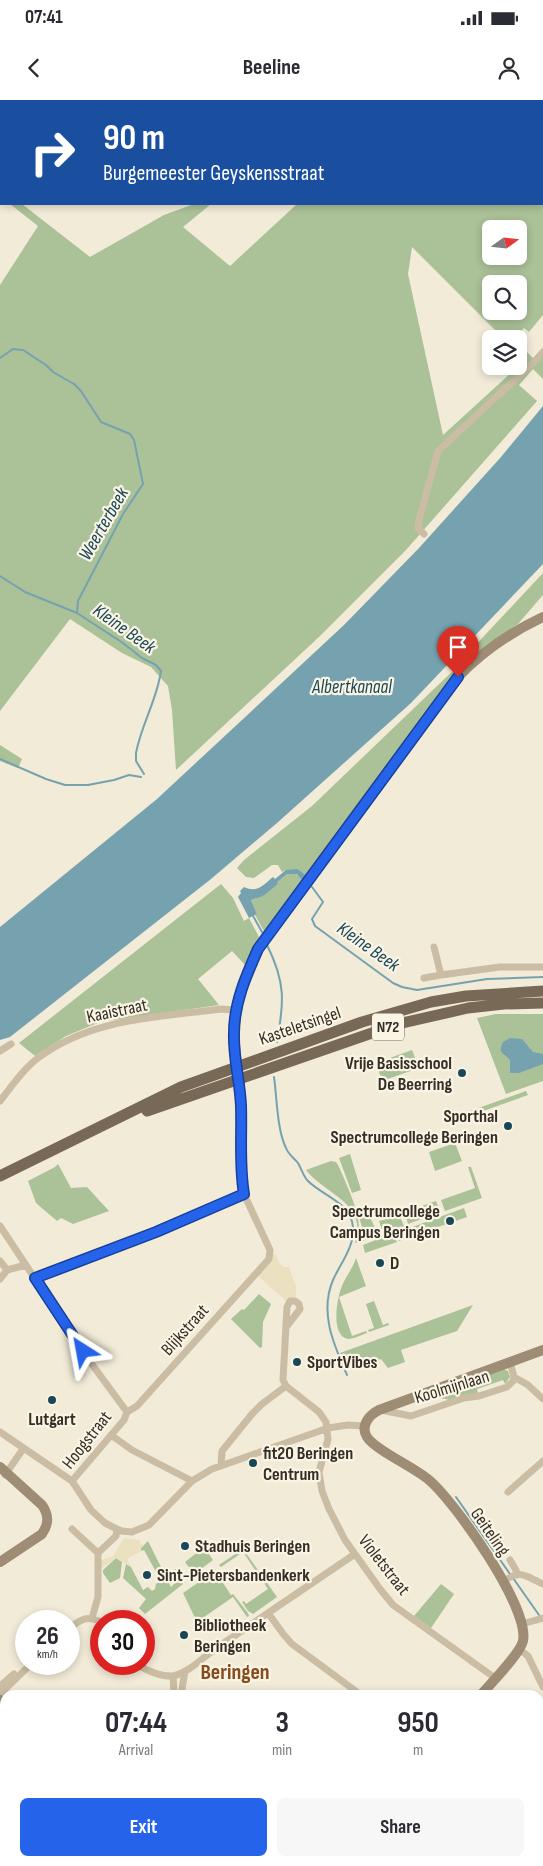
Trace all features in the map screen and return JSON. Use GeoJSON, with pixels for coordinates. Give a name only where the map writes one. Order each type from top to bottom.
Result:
{"type":"FeatureCollection","features":[{"type":"Feature","properties":{"kind":"main road","name":"Kasteletsingel"},"geometry":{"type":"LineString","coordinates":[[0,1184],[152,1108],[370,1020],[431,1002],[466,996],[543,991]]}},
{"type":"Feature","properties":{"kind":"main road","name":"Kasteletsingel"},"geometry":{"type":"LineString","coordinates":[[0,1176],[181,1087],[238,1073],[398,1024],[434,1015],[504,1004],[543,1003]]}},
{"type":"Feature","properties":{"kind":"street"},"geometry":{"type":"LineString","coordinates":[[424,534],[418,528],[419,520],[438,451],[543,352]]}},
{"type":"Feature","properties":{"kind":"street"},"geometry":{"type":"LineString","coordinates":[[35,1278],[156,1232],[244,1194],[238,1073],[234,1034],[236,1010],[242,986],[258,949],[446,692],[471,663],[502,639],[543,617]]}},
{"type":"Feature","properties":{"kind":"street"},"geometry":{"type":"LineString","coordinates":[[463,655],[471,663]]}},
{"type":"Feature","properties":{"kind":"street"},"geometry":{"type":"LineString","coordinates":[[434,947],[441,974]]}},
{"type":"Feature","properties":{"kind":"street"},"geometry":{"type":"LineString","coordinates":[[424,978],[441,974],[500,967],[543,967]]}},
{"type":"Feature","properties":{"kind":"street","name":"Kaaistraat"},"geometry":{"type":"LineString","coordinates":[[0,1100],[24,1071],[39,1057],[84,1032],[127,1022],[221,1009],[236,1010]]}},
{"type":"Feature","properties":{"kind":"street"},"geometry":{"type":"LineString","coordinates":[[0,1051],[11,1044]]}},
{"type":"Feature","properties":{"kind":"street","name":"Blijkstraat"},"geometry":{"type":"LineString","coordinates":[[127,1412],[137,1406],[269,1259],[270,1250],[244,1194]]}},
{"type":"Feature","properties":{"kind":"street"},"geometry":{"type":"LineString","coordinates":[[0,1226],[86,1355],[127,1412]]}},
{"type":"Feature","properties":{"kind":"street"},"geometry":{"type":"LineString","coordinates":[[0,1261],[7,1270]]}},
{"type":"Feature","properties":{"kind":"street"},"geometry":{"type":"LineString","coordinates":[[0,1279],[7,1270],[26,1265]]}},
{"type":"Feature","properties":{"kind":"street"},"geometry":{"type":"LineString","coordinates":[[287,1326],[282,1376],[286,1386],[323,1416],[328,1428]]}},
{"type":"Feature","properties":{"kind":"street","name":"Koolmijnlaan"},"geometry":{"type":"LineString","coordinates":[[365,1426],[369,1416],[379,1410],[543,1350]]}},
{"type":"Feature","properties":{"kind":"street","name":"Koolmijnlaan"},"geometry":{"type":"LineString","coordinates":[[379,1410],[411,1416],[464,1398],[479,1396],[507,1387],[514,1377],[510,1362]]}},
{"type":"Feature","properties":{"kind":"street"},"geometry":{"type":"LineString","coordinates":[[514,1377],[528,1385],[543,1398]]}},
{"type":"Feature","properties":{"kind":"street"},"geometry":{"type":"LineString","coordinates":[[221,1465],[222,1451],[252,1414],[286,1386]]}},
{"type":"Feature","properties":{"kind":"street","name":"Hoogstraat"},"geometry":{"type":"LineString","coordinates":[[117,1530],[105,1524],[93,1512],[72,1481],[124,1420],[127,1412]]}},
{"type":"Feature","properties":{"kind":"street"},"geometry":{"type":"LineString","coordinates":[[94,1610],[98,1597],[98,1553],[116,1536],[117,1530],[132,1532],[144,1528],[192,1481],[221,1465],[328,1428],[348,1425],[365,1426]]}},
{"type":"Feature","properties":{"kind":"street","name":"Geiteling"},"geometry":{"type":"LineString","coordinates":[[365,1426],[365,1433],[372,1444],[420,1473],[441,1491],[504,1581],[522,1624],[523,1640],[519,1649]]}},
{"type":"Feature","properties":{"kind":"street","name":"Violetstraat"},"geometry":{"type":"LineString","coordinates":[[328,1428],[327,1444],[320,1467],[320,1481],[329,1509],[355,1554],[380,1590],[393,1604],[495,1678]]}},
{"type":"Feature","properties":{"kind":"street"},"geometry":{"type":"LineString","coordinates":[[0,1432],[72,1481]]}},
{"type":"Feature","properties":{"kind":"street"},"geometry":{"type":"LineString","coordinates":[[111,1435],[132,1450],[192,1481]]}},
{"type":"Feature","properties":{"kind":"street"},"geometry":{"type":"LineString","coordinates":[[0,1562],[42,1534],[46,1527],[46,1511],[42,1505],[3,1472],[23,1449]]}},
{"type":"Feature","properties":{"kind":"street"},"geometry":{"type":"LineString","coordinates":[[508,1492],[543,1461]]}},
{"type":"Feature","properties":{"kind":"street"},"geometry":{"type":"LineString","coordinates":[[72,1529],[98,1553]]}},
{"type":"Feature","properties":{"kind":"street"},"geometry":{"type":"LineString","coordinates":[[155,1672],[173,1676],[185,1671],[268,1612],[355,1554]]}},
{"type":"Feature","properties":{"kind":"street"},"geometry":{"type":"LineString","coordinates":[[510,1560],[516,1570],[516,1574]]}},
{"type":"Feature","properties":{"kind":"street"},"geometry":{"type":"LineString","coordinates":[[504,1581],[516,1574]]}},
{"type":"Feature","properties":{"kind":"street"},"geometry":{"type":"LineString","coordinates":[[516,1574],[543,1584]]}},
{"type":"Feature","properties":{"kind":"street"},"geometry":{"type":"LineString","coordinates":[[268,1612],[292,1644],[354,1690]]}},
{"type":"Feature","properties":{"kind":"street"},"geometry":{"type":"LineString","coordinates":[[522,1624],[543,1618]]}},
{"type":"Feature","properties":{"kind":"street"},"geometry":{"type":"LineString","coordinates":[[485,1690],[519,1649],[528,1656],[543,1687]]}},
{"type":"Feature","properties":{"kind":"street"},"geometry":{"type":"LineString","coordinates":[[182,1690],[185,1671]]}},
{"type":"Feature","properties":{"kind":"street"},"geometry":{"type":"LineString","coordinates":[[0,1686],[15,1674]]}},
{"type":"Feature","properties":{"kind":"street"},"geometry":{"type":"LineString","coordinates":[[4,1690],[21,1675]]}},
{"type":"Feature","properties":{"kind":"street"},"geometry":{"type":"LineString","coordinates":[[173,1676],[174,1690]]}},
{"type":"Feature","properties":{"kind":"green space"},"geometry":{"type":"Polygon","coordinates":[[[11,205],[23,205],[90,257],[164,215],[191,205],[210,205],[183,227],[230,266],[296,205],[543,205],[543,315],[529,332],[524,328],[522,330],[495,330],[485,320],[527,320],[527,275],[482,275],[482,317],[412,247],[408,274],[443,435],[509,375],[527,375],[527,352],[534,359],[543,356],[543,379],[533,369],[519,385],[537,401],[406,550],[320,636],[176,770],[172,710],[168,686],[151,667],[122,653],[70,619],[0,711],[0,285],[38,226],[11,205]]]}},
{"type":"Feature","properties":{"kind":"green space"},"geometry":{"type":"Polygon","coordinates":[[[543,573],[543,595],[518,624],[472,656],[469,655],[470,651],[543,573]]]}},
{"type":"Feature","properties":{"kind":"green space"},"geometry":{"type":"Polygon","coordinates":[[[460,664],[462,666],[306,875],[294,870],[282,872],[278,865],[272,865],[254,878],[246,877],[237,868],[244,860],[312,806],[460,664]]]}},
{"type":"Feature","properties":{"kind":"green space"},"geometry":{"type":"Polygon","coordinates":[[[0,745],[22,759],[18,768],[0,761],[0,745]]]}},
{"type":"Feature","properties":{"kind":"green space"},"geometry":{"type":"Polygon","coordinates":[[[287,874],[299,875],[302,880],[264,931],[255,915],[257,914],[251,900],[278,884],[276,882],[287,874]]]}},
{"type":"Feature","properties":{"kind":"green space"},"geometry":{"type":"Polygon","coordinates":[[[221,884],[233,898],[244,921],[249,918],[259,937],[245,965],[232,951],[198,979],[219,1005],[100,1022],[66,1036],[35,1056],[19,1043],[221,884]]]}},
{"type":"Feature","properties":{"kind":"green space"},"geometry":{"type":"Polygon","coordinates":[[[496,1014],[543,1014],[543,1081],[506,1094],[477,1018],[496,1014]]]}},
{"type":"Feature","properties":{"kind":"green space"},"geometry":{"type":"Polygon","coordinates":[[[412,1050],[419,1068],[382,1081],[376,1063],[412,1050]]]}},
{"type":"Feature","properties":{"kind":"green space"},"geometry":{"type":"Polygon","coordinates":[[[526,1091],[528,1095],[472,1115],[470,1111],[526,1091]]]}},
{"type":"Feature","properties":{"kind":"green space"},"geometry":{"type":"Polygon","coordinates":[[[455,1143],[462,1161],[435,1171],[429,1152],[455,1143]]]}},
{"type":"Feature","properties":{"kind":"green space"},"geometry":{"type":"Polygon","coordinates":[[[350,1154],[361,1190],[352,1193],[339,1158],[350,1154]]]}},
{"type":"Feature","properties":{"kind":"green space"},"geometry":{"type":"Polygon","coordinates":[[[331,1161],[336,1162],[339,1167],[357,1214],[359,1233],[358,1242],[355,1243],[356,1218],[350,1208],[314,1179],[306,1170],[331,1161]]]}},
{"type":"Feature","properties":{"kind":"green space"},"geometry":{"type":"Polygon","coordinates":[[[58,1164],[71,1188],[87,1187],[109,1211],[73,1224],[61,1218],[57,1221],[36,1203],[28,1181],[58,1164]]]}},
{"type":"Feature","properties":{"kind":"green space"},"geometry":{"type":"Polygon","coordinates":[[[468,1167],[471,1167],[482,1198],[445,1211],[441,1200],[475,1188],[468,1167]]]}},
{"type":"Feature","properties":{"kind":"green space"},"geometry":{"type":"Polygon","coordinates":[[[436,1201],[440,1212],[408,1224],[405,1212],[436,1201]]]}},
{"type":"Feature","properties":{"kind":"green space"},"geometry":{"type":"Polygon","coordinates":[[[464,1208],[467,1217],[435,1228],[436,1232],[416,1240],[414,1236],[399,1241],[396,1233],[464,1208]]]}},
{"type":"Feature","properties":{"kind":"green space"},"geometry":{"type":"Polygon","coordinates":[[[367,1210],[378,1235],[360,1242],[362,1227],[358,1213],[367,1210]]]}},
{"type":"Feature","properties":{"kind":"green space"},"geometry":{"type":"Polygon","coordinates":[[[400,1217],[404,1226],[383,1233],[379,1221],[400,1217]]]}},
{"type":"Feature","properties":{"kind":"green space"},"geometry":{"type":"Polygon","coordinates":[[[394,1233],[397,1242],[365,1253],[363,1245],[394,1233]]]}},
{"type":"Feature","properties":{"kind":"green space"},"geometry":{"type":"Polygon","coordinates":[[[356,1258],[366,1286],[339,1297],[352,1336],[366,1331],[367,1333],[348,1339],[342,1336],[339,1331],[336,1316],[338,1298],[342,1286],[356,1258]]]}},
{"type":"Feature","properties":{"kind":"green space"},"geometry":{"type":"Polygon","coordinates":[[[259,1294],[271,1304],[263,1322],[262,1347],[260,1348],[231,1319],[242,1309],[244,1310],[259,1294]]]}},
{"type":"Feature","properties":{"kind":"green space"},"geometry":{"type":"Polygon","coordinates":[[[374,1301],[383,1325],[388,1323],[389,1325],[369,1332],[368,1330],[374,1328],[366,1304],[374,1301]]]}},
{"type":"Feature","properties":{"kind":"green space"},"geometry":{"type":"Polygon","coordinates":[[[473,1305],[457,1331],[401,1350],[405,1362],[388,1368],[381,1359],[346,1369],[340,1353],[473,1305]]]}},
{"type":"Feature","properties":{"kind":"green space"},"geometry":{"type":"Polygon","coordinates":[[[504,1369],[508,1371],[510,1377],[505,1384],[503,1380],[477,1389],[478,1394],[450,1400],[430,1396],[504,1369]]]}},
{"type":"Feature","properties":{"kind":"green space"},"geometry":{"type":"Polygon","coordinates":[[[148,1541],[171,1587],[177,1581],[172,1571],[176,1569],[183,1584],[150,1610],[141,1610],[139,1608],[146,1599],[123,1578],[126,1564],[131,1567],[143,1590],[148,1587],[152,1591],[155,1589],[156,1584],[161,1581],[144,1550],[140,1549],[148,1541]]]}},
{"type":"Feature","properties":{"kind":"green space"},"geometry":{"type":"Polygon","coordinates":[[[204,1547],[213,1560],[194,1574],[185,1562],[204,1547]]]}},
{"type":"Feature","properties":{"kind":"green space"},"geometry":{"type":"Polygon","coordinates":[[[243,1549],[277,1597],[253,1614],[248,1611],[242,1602],[244,1601],[246,1604],[268,1589],[243,1552],[221,1567],[219,1565],[243,1549]]]}},
{"type":"Feature","properties":{"kind":"green space"},"geometry":{"type":"Polygon","coordinates":[[[116,1558],[122,1562],[120,1578],[110,1583],[103,1570],[116,1558]]]}},
{"type":"Feature","properties":{"kind":"green space"},"geometry":{"type":"Polygon","coordinates":[[[215,1571],[231,1595],[233,1594],[249,1616],[247,1617],[233,1597],[197,1622],[183,1593],[215,1571]]]}},
{"type":"Feature","properties":{"kind":"green space"},"geometry":{"type":"Polygon","coordinates":[[[441,1584],[454,1594],[431,1628],[414,1616],[441,1584]]]}},
{"type":"Feature","properties":{"kind":"shaded area"},"geometry":{"type":"Polygon","coordinates":[[[276,1254],[279,1263],[284,1267],[289,1267],[296,1287],[296,1297],[291,1298],[287,1302],[257,1275],[272,1260],[273,1255],[276,1254]]]}},
{"type":"Feature","properties":{"kind":"shaded area"},"geometry":{"type":"Polygon","coordinates":[[[124,1538],[140,1540],[140,1543],[144,1545],[140,1549],[142,1551],[127,1559],[131,1567],[116,1558],[100,1569],[99,1561],[113,1556],[124,1538]]]}},
{"type":"Feature","properties":{"kind":"water","name":"Albertkanaal"},"geometry":{"type":"Polygon","coordinates":[[[543,406],[543,564],[411,703],[277,823],[211,879],[10,1037],[0,1040],[0,927],[157,799],[344,625],[419,548],[501,457],[543,406]]]}},
{"type":"Feature","properties":{"kind":"water"},"geometry":{"type":"Polygon","coordinates":[[[297,869],[306,875],[302,880],[297,874],[287,874],[263,896],[251,900],[257,914],[249,918],[238,897],[241,893],[240,891],[244,887],[249,889],[259,888],[286,870],[297,869]]]}},
{"type":"Feature","properties":{"kind":"water"},"geometry":{"type":"Polygon","coordinates":[[[510,1038],[522,1039],[533,1052],[543,1054],[543,1064],[519,1073],[510,1073],[510,1060],[502,1053],[501,1049],[503,1042],[510,1038]]]}},
{"type":"Feature","properties":{"kind":"waterway","name":"Weerterbeek"},"geometry":{"type":"LineString","coordinates":[[0,358],[13,349],[23,350],[46,365],[53,372],[74,384],[81,391],[101,422],[130,434],[134,440],[143,484],[123,514],[78,601],[77,613]]}},
{"type":"Feature","properties":{"kind":"waterway","name":"Kleine Beek"},"geometry":{"type":"LineString","coordinates":[[0,576],[25,592],[77,613],[123,643],[142,658],[156,665],[161,671],[136,753],[136,761],[144,774]]}},
{"type":"Feature","properties":{"kind":"waterway"},"geometry":{"type":"LineString","coordinates":[[0,759],[65,785],[88,785],[129,775],[141,777]]}},
{"type":"Feature","properties":{"kind":"waterway","name":"Kleine Beek"},"geometry":{"type":"LineString","coordinates":[[312,887],[323,902],[312,919],[315,926],[393,983],[402,987],[417,990],[487,979],[543,977]]}},
{"type":"Feature","properties":{"kind":"waterway"},"geometry":{"type":"LineString","coordinates":[[252,914],[262,932]]}},
{"type":"Feature","properties":{"kind":"waterway"},"geometry":{"type":"LineString","coordinates":[[267,945],[278,971],[282,993],[277,1042]]}},
{"type":"Feature","properties":{"kind":"waterway"},"geometry":{"type":"LineString","coordinates":[[274,1077],[279,1123],[287,1150],[298,1163],[307,1180],[342,1205],[351,1218],[353,1227],[352,1241],[333,1280],[327,1305],[333,1340],[347,1375]]}},
{"type":"Feature","properties":{"kind":"waterway"},"geometry":{"type":"LineString","coordinates":[[456,1497],[510,1574]]}},
{"type":"Feature","properties":{"kind":"waterway"},"geometry":{"type":"LineString","coordinates":[[513,1578],[539,1615]]}},
{"type":"Feature","properties":{"kind":"place","name":"Vrije Basisschool De Beerring"},"geometry":{"type":"Point","coordinates":[462,1073]}},
{"type":"Feature","properties":{"kind":"place","name":"Sporthal Spectrumcollege Beringen"},"geometry":{"type":"Point","coordinates":[508,1126]}},
{"type":"Feature","properties":{"kind":"place","name":"Spectrumcollege Campus Beringen"},"geometry":{"type":"Point","coordinates":[450,1221]}},
{"type":"Feature","properties":{"kind":"place","name":"D"},"geometry":{"type":"Point","coordinates":[380,1263]}},
{"type":"Feature","properties":{"kind":"place","name":"SportVibes"},"geometry":{"type":"Point","coordinates":[297,1362]}},
{"type":"Feature","properties":{"kind":"place","name":"Lutgart"},"geometry":{"type":"Point","coordinates":[52,1400]}},
{"type":"Feature","properties":{"kind":"place","name":"fit20 Beringen Centrum"},"geometry":{"type":"Point","coordinates":[253,1463]}},
{"type":"Feature","properties":{"kind":"place","name":"Stadhuis Beringen"},"geometry":{"type":"Point","coordinates":[185,1546]}},
{"type":"Feature","properties":{"kind":"place","name":"Sint-Pietersbandenkerk"},"geometry":{"type":"Point","coordinates":[147,1575]}},
{"type":"Feature","properties":{"kind":"place","name":"Bibliotheek Beringen"},"geometry":{"type":"Point","coordinates":[184,1635]}},
{"type":"Feature","properties":{"kind":"district","name":"Beringen"},"geometry":{"type":"Point","coordinates":[235,1672]}},
{"type":"Feature","properties":{"kind":"route"},"geometry":{"type":"LineString","coordinates":[[83,1351],[35,1278],[156,1232],[244,1194],[241,1106],[234,1034],[236,1010],[249,968],[258,949],[458,677]]}}]}
